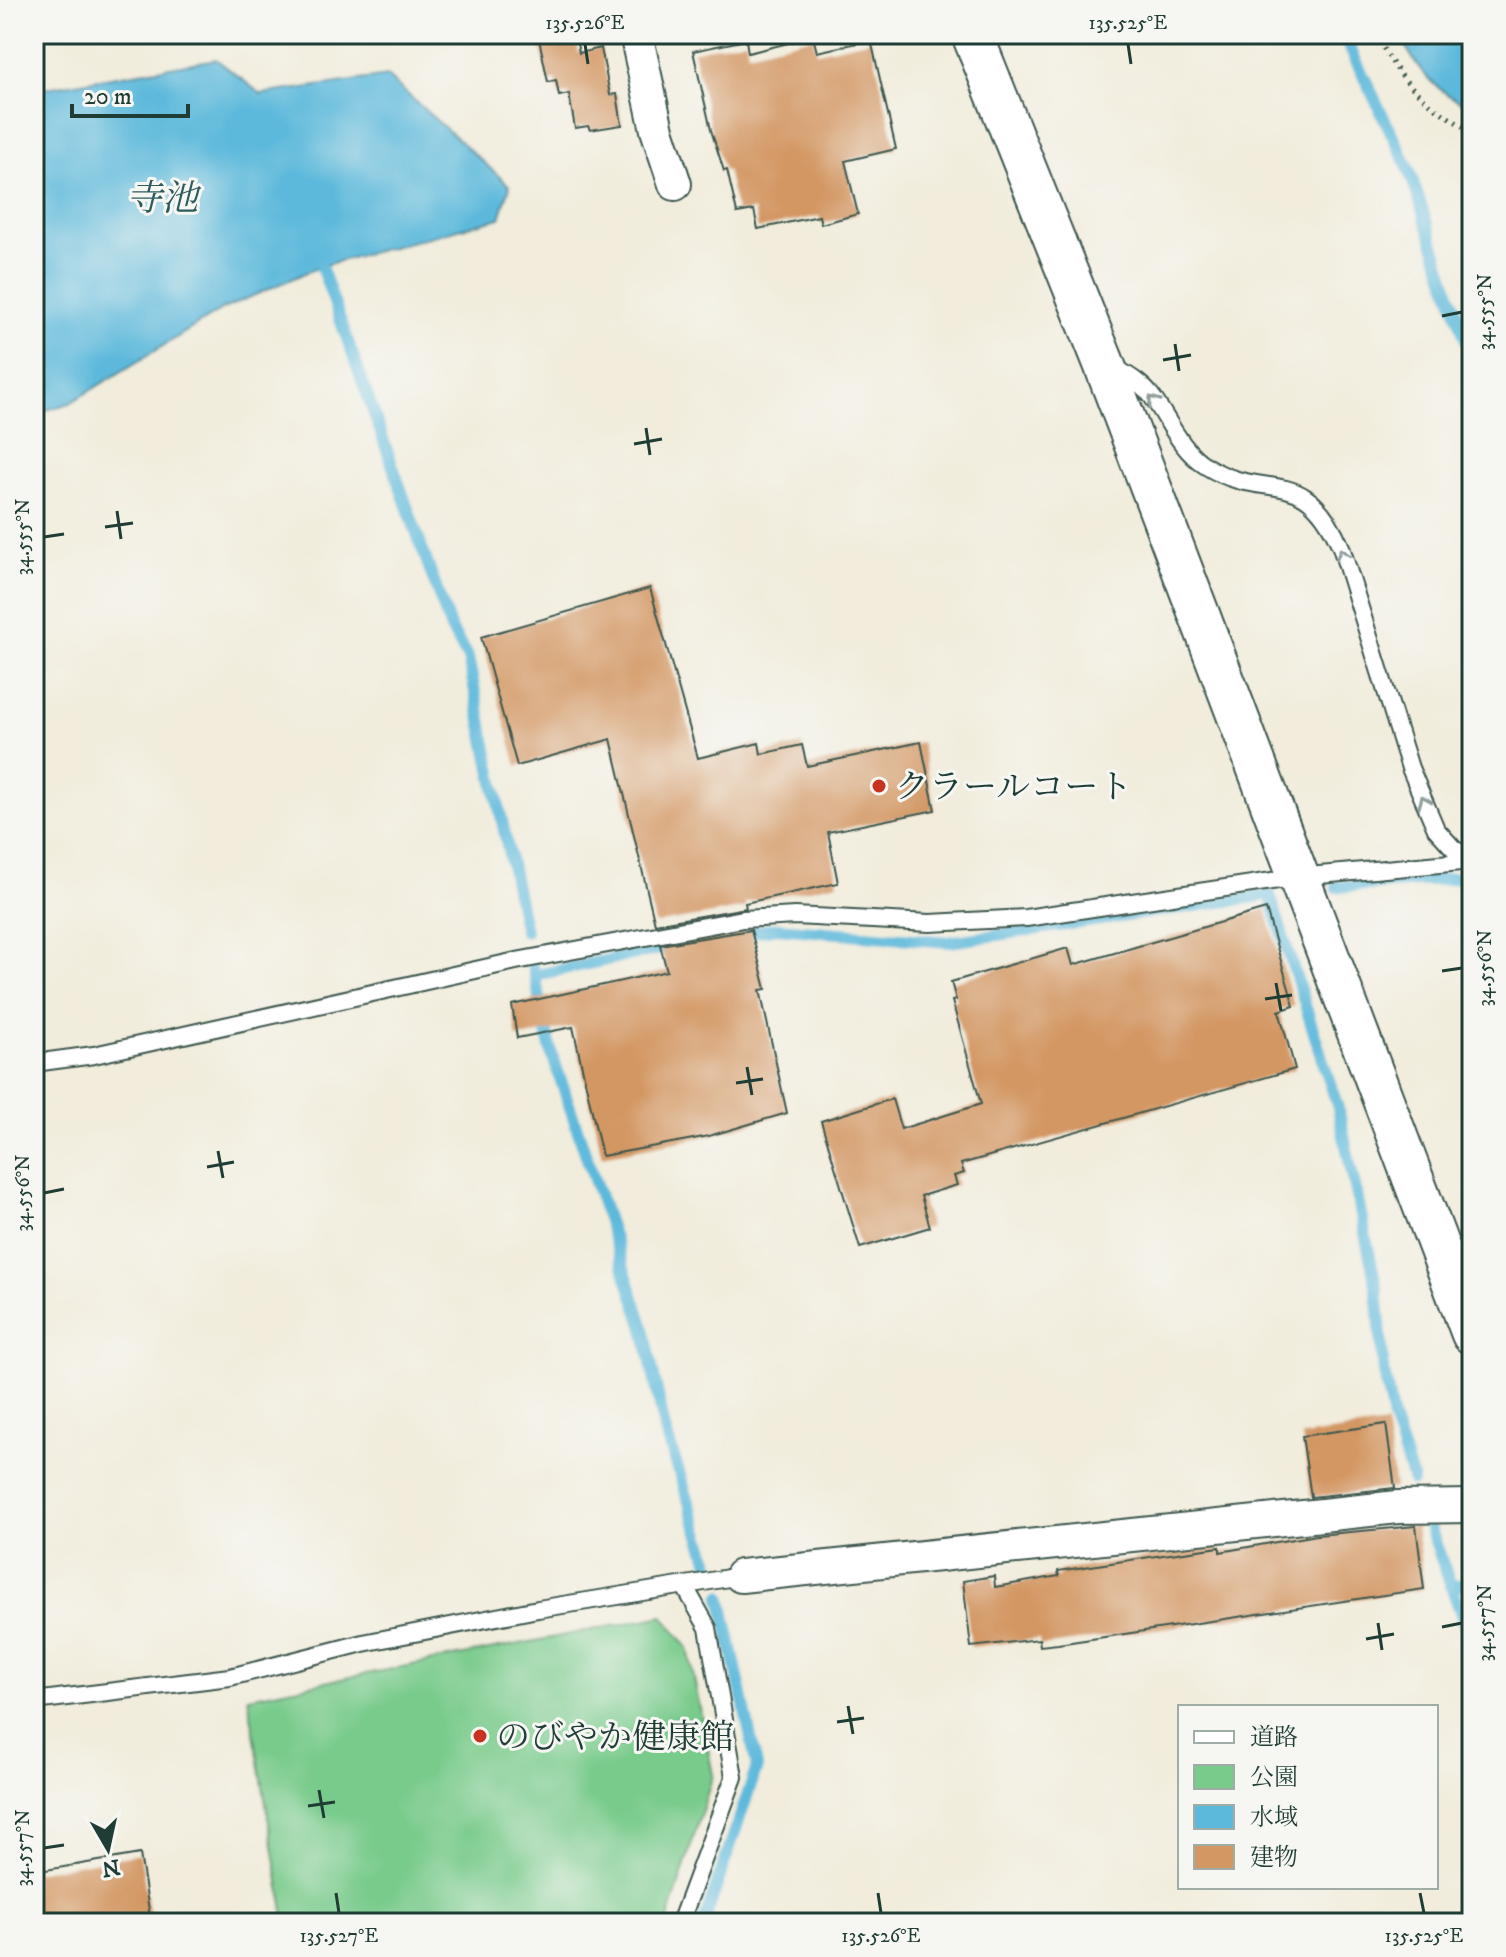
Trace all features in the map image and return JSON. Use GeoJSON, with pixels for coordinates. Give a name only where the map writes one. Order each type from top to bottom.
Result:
{"type":"FeatureCollection","features":[{"type":"Feature","properties":{"kind":"street"},"geometry":{"type":"LineString","coordinates":[[972,34],[1103,361],[1472,1334]]}},
{"type":"Feature","properties":{"kind":"street"},"geometry":{"type":"LineString","coordinates":[[643,35],[657,130],[675,184]]}},
{"type":"Feature","properties":{"kind":"street"},"geometry":{"type":"LineString","coordinates":[[741,1576],[1398,1507],[1472,1506]]}},
{"type":"Feature","properties":{"kind":"lane"},"geometry":{"type":"LineString","coordinates":[[1103,361],[1134,379],[1151,396],[1178,441],[1204,465],[1230,477],[1309,497],[1328,517],[1341,547],[1410,768],[1436,829],[1454,849],[1472,860]]}},
{"type":"Feature","properties":{"kind":"lane"},"geometry":{"type":"LineString","coordinates":[[34,1063],[94,1055],[516,961],[743,919],[822,916],[930,923],[1026,918],[1298,877],[1472,860]]}},
{"type":"Feature","properties":{"kind":"lane"},"geometry":{"type":"LineString","coordinates":[[34,1701],[230,1677],[363,1643],[538,1609],[741,1576]]}},
{"type":"Feature","properties":{"kind":"lane"},"geometry":{"type":"LineString","coordinates":[[680,1923],[734,1777],[708,1628],[685,1587]]}},
{"type":"Feature","properties":{"kind":"path"},"geometry":{"type":"LineString","coordinates":[[1376,34],[1395,72],[1440,113],[1472,132]]}},
{"type":"Feature","properties":{"kind":"green space","name":"のびやか健康館"},"geometry":{"type":"Polygon","coordinates":[[[663,1616],[688,1648],[713,1775],[667,1923],[286,1923],[248,1697],[663,1616]]]}},
{"type":"Feature","properties":{"kind":"water"},"geometry":{"type":"Polygon","coordinates":[[[1399,34],[1472,34],[1472,107],[1447,94],[1428,78],[1399,34]]]}},
{"type":"Feature","properties":{"kind":"water","name":"寺池"},"geometry":{"type":"Polygon","coordinates":[[[216,59],[261,94],[387,76],[510,186],[500,218],[321,266],[223,309],[70,403],[34,414],[34,90],[216,59]]]}},
{"type":"Feature","properties":{"kind":"building"},"geometry":{"type":"Polygon","coordinates":[[[538,34],[575,34],[579,53],[601,48],[610,95],[617,94],[622,125],[590,130],[588,126],[575,128],[569,94],[559,96],[556,80],[548,82],[538,34]]]}},
{"type":"Feature","properties":{"kind":"building"},"geometry":{"type":"Polygon","coordinates":[[[813,37],[817,52],[871,40],[896,149],[845,161],[858,214],[821,224],[819,216],[758,229],[754,210],[737,213],[727,170],[724,171],[711,130],[693,51],[746,40],[748,53],[813,37]]]}},
{"type":"Feature","properties":{"kind":"building"},"geometry":{"type":"Polygon","coordinates":[[[650,588],[698,758],[759,743],[761,754],[802,745],[807,766],[921,742],[935,810],[828,832],[838,883],[745,903],[746,908],[655,924],[611,739],[517,766],[481,637],[650,588]]]}},
{"type":"Feature","properties":{"kind":"building"},"geometry":{"type":"Polygon","coordinates":[[[1266,909],[1294,1006],[1279,1011],[1295,1069],[961,1164],[964,1173],[954,1176],[957,1185],[921,1196],[930,1227],[860,1248],[821,1121],[892,1099],[901,1129],[981,1104],[952,1001],[956,1000],[951,982],[1068,948],[1073,965],[1266,909]]]}},
{"type":"Feature","properties":{"kind":"building"},"geometry":{"type":"Polygon","coordinates":[[[751,930],[766,989],[760,990],[787,1113],[709,1136],[602,1156],[573,1027],[517,1038],[512,1005],[667,971],[660,945],[751,930]]]}},
{"type":"Feature","properties":{"kind":"building"},"geometry":{"type":"Polygon","coordinates":[[[1386,1424],[1395,1488],[1311,1497],[1302,1436],[1386,1424]]]}},
{"type":"Feature","properties":{"kind":"building"},"geometry":{"type":"Polygon","coordinates":[[[1416,1526],[1424,1589],[1058,1644],[1040,1646],[1039,1639],[971,1647],[963,1581],[994,1576],[995,1587],[1059,1576],[1058,1571],[1163,1555],[1220,1547],[1220,1552],[1317,1535],[1416,1526]]]}},
{"type":"Feature","properties":{"kind":"building"},"geometry":{"type":"Polygon","coordinates":[[[140,1854],[151,1923],[34,1923],[34,1872],[140,1854]]]}},
{"type":"Feature","properties":{"kind":"waterway"},"geometry":{"type":"LineString","coordinates":[[1343,34],[1408,167],[1472,358]]}},
{"type":"Feature","properties":{"kind":"waterway"},"geometry":{"type":"LineString","coordinates":[[321,266],[451,629],[468,658],[525,931]]}},
{"type":"Feature","properties":{"kind":"waterway"},"geometry":{"type":"LineString","coordinates":[[1337,887],[1472,877]]}},
{"type":"Feature","properties":{"kind":"waterway"},"geometry":{"type":"LineString","coordinates":[[1270,895],[1338,1108],[1377,1289],[1384,1372],[1393,1419],[1413,1481]]}},
{"type":"Feature","properties":{"kind":"waterway"},"geometry":{"type":"LineString","coordinates":[[739,934],[777,928],[949,942],[1261,896]]}},
{"type":"Feature","properties":{"kind":"waterway"},"geometry":{"type":"LineString","coordinates":[[536,975],[674,946]]}},
{"type":"Feature","properties":{"kind":"waterway"},"geometry":{"type":"LineString","coordinates":[[533,967],[551,1051],[644,1328],[665,1430],[711,1568]]}},
{"type":"Feature","properties":{"kind":"waterway"},"geometry":{"type":"LineString","coordinates":[[1429,1525],[1472,1644]]}},
{"type":"Feature","properties":{"kind":"waterway"},"geometry":{"type":"LineString","coordinates":[[1450,1586],[1472,1583]]}},
{"type":"Feature","properties":{"kind":"waterway"},"geometry":{"type":"LineString","coordinates":[[704,1923],[757,1767],[721,1596]]}},
{"type":"Feature","properties":{"kind":"place","name":"クラールコート"},"geometry":{"type":"Point","coordinates":[879,786]}},
{"type":"Feature","properties":{"kind":"place","name":"のびやか健康館"},"geometry":{"type":"Point","coordinates":[480,1736]}}]}
